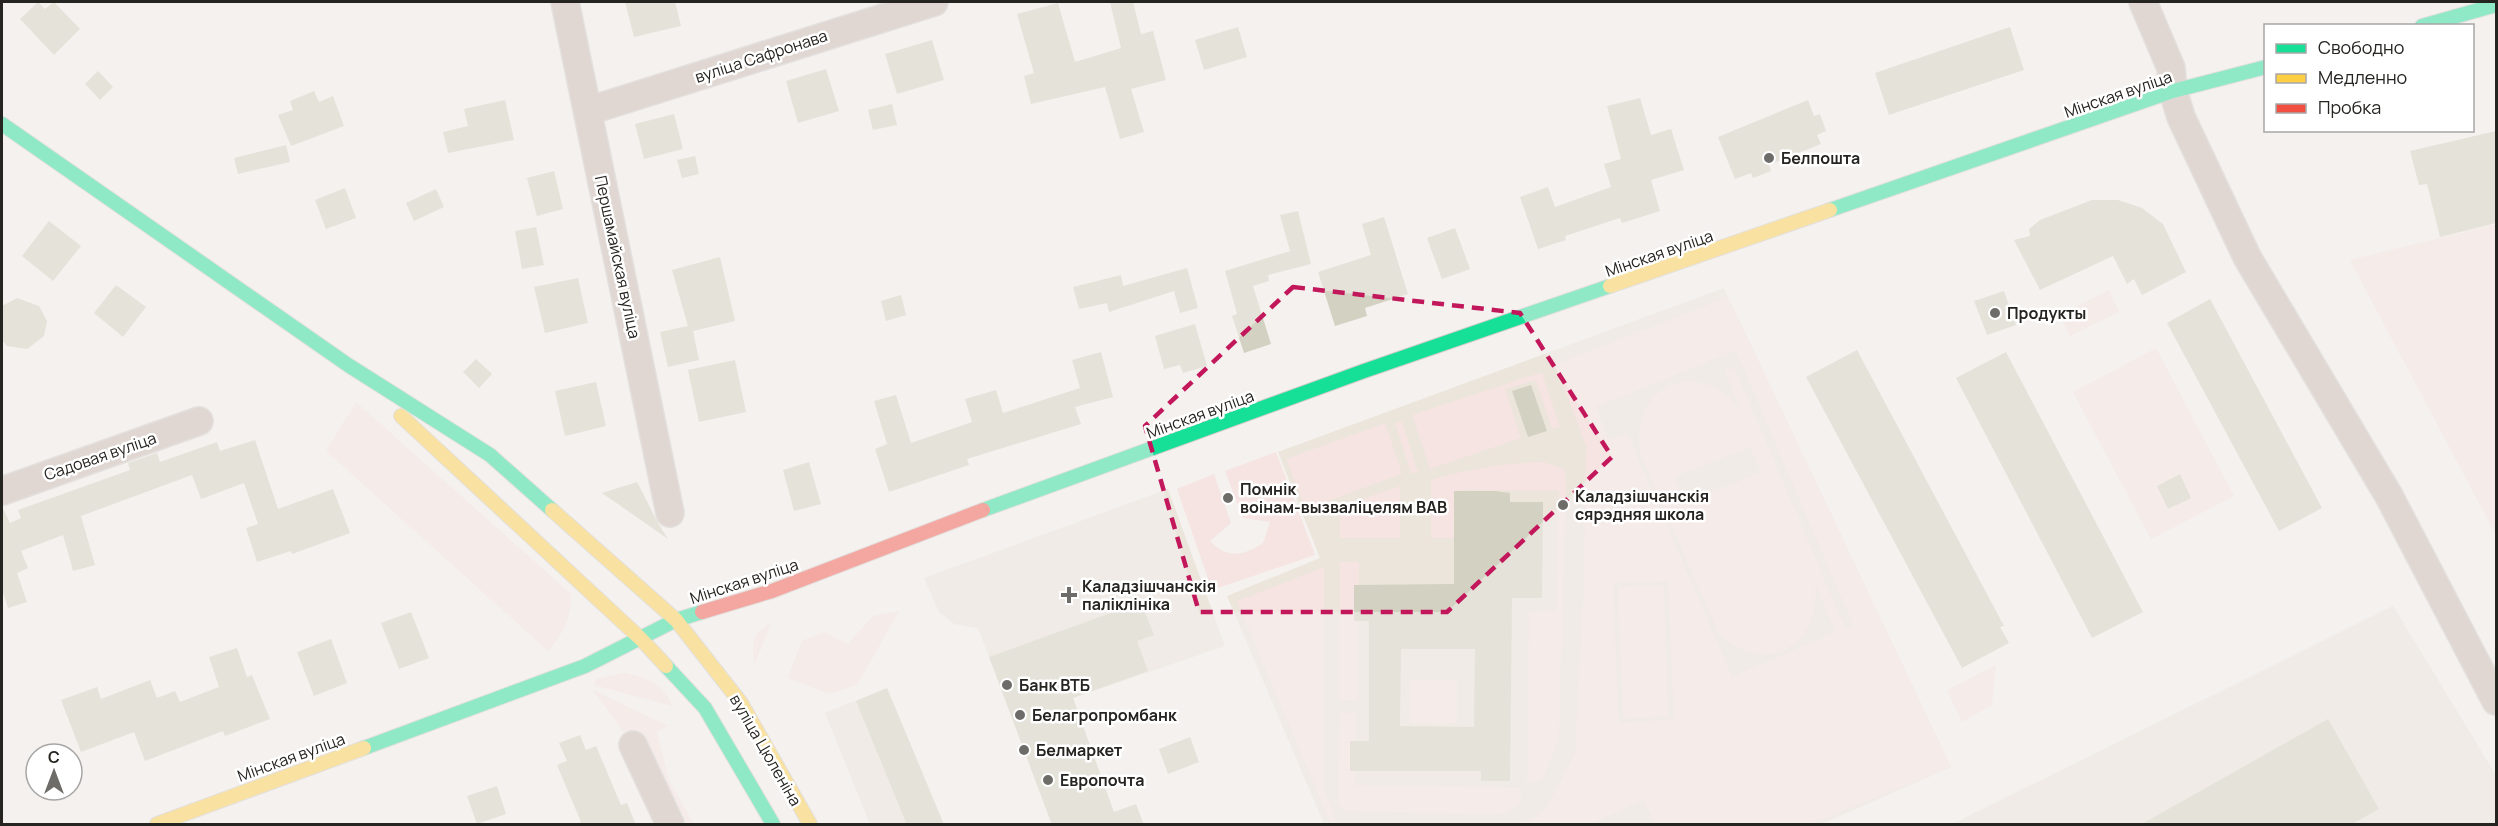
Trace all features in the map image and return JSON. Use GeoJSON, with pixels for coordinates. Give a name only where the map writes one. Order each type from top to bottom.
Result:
{"type":"FeatureCollection","features":[{"type":"Feature","properties":{"kind":"main road"},"geometry":{"type":"LineString","coordinates":[[2429,24],[2496,5]]}},
{"type":"Feature","properties":{"kind":"main road","name":"Мінская вуліца"},"geometry":{"type":"LineString","coordinates":[[158,825],[571,671],[676,620],[772,591],[894,543],[1364,371],[2173,91],[2264,67]]}},
{"type":"Feature","properties":{"kind":"main road"},"geometry":{"type":"LineString","coordinates":[[2,124],[348,365]]}},
{"type":"Feature","properties":{"kind":"main road","name":"вуліца Цюленіна"},"geometry":{"type":"LineString","coordinates":[[348,365],[490,456],[676,620],[741,703],[810,825]]}},
{"type":"Feature","properties":{"kind":"main road","name":"вуліца Цюленіна"},"geometry":{"type":"LineString","coordinates":[[348,365],[641,639],[705,708],[773,825]]}},
{"type":"Feature","properties":{"kind":"street","name":"Першамайская вуліца"},"geometry":{"type":"LineString","coordinates":[[565,2],[670,513]]}},
{"type":"Feature","properties":{"kind":"street","name":"вуліца Сафронава"},"geometry":{"type":"LineString","coordinates":[[588,111],[934,2]]}},
{"type":"Feature","properties":{"kind":"street"},"geometry":{"type":"LineString","coordinates":[[2143,2],[2171,68],[2173,91],[2181,117],[2247,257],[2389,496],[2496,700]]}},
{"type":"Feature","properties":{"kind":"street","name":"Садовая вуліца"},"geometry":{"type":"LineString","coordinates":[[2,491],[199,421]]}},
{"type":"Feature","properties":{"kind":"street"},"geometry":{"type":"LineString","coordinates":[[633,745],[670,825]]}},
{"type":"Feature","properties":{"kind":"highlighted area"},"geometry":{"type":"Polygon","coordinates":[[[1293,287],[1520,313],[1612,457],[1447,612],[1199,612],[1145,426],[1293,287]]]}},
{"type":"Feature","properties":{"kind":"shaded area"},"geometry":{"type":"Polygon","coordinates":[[[2496,224],[2496,535],[2350,260],[2496,224]]]}},
{"type":"Feature","properties":{"kind":"shaded area","name":"Каладзішчанскія сярэдняя школа"},"geometry":{"type":"Polygon","coordinates":[[[1724,288],[1951,767],[1822,824],[1324,824],[1227,596],[1320,558],[1278,452],[1724,288]]]}},
{"type":"Feature","properties":{"kind":"shaded area"},"geometry":{"type":"Polygon","coordinates":[[[2109,290],[2119,312],[2070,336],[2060,315],[2109,290]]]}},
{"type":"Feature","properties":{"kind":"shaded area"},"geometry":{"type":"Polygon","coordinates":[[[1728,297],[1951,767],[1810,824],[1655,824],[1643,800],[1591,824],[1521,824],[1544,812],[1575,754],[1584,581],[1586,446],[1555,365],[1728,297]],[[1736,350],[1596,407],[1609,440],[1627,433],[1732,677],[1836,632],[1815,584],[1815,606],[1809,624],[1800,638],[1787,648],[1772,653],[1755,653],[1737,647],[1719,634],[1641,456],[1639,432],[1644,411],[1655,396],[1670,386],[1687,382],[1706,384],[1724,394],[1741,411],[1725,371],[1734,367],[1845,628],[1853,625],[1736,350]],[[1750,447],[1674,477],[1685,503],[1761,472],[1750,447]],[[1668,581],[1613,583],[1620,723],[1674,719],[1668,581]]]}},
{"type":"Feature","properties":{"kind":"shaded area"},"geometry":{"type":"Polygon","coordinates":[[[2156,348],[2234,496],[2151,539],[2073,392],[2156,348]]]}},
{"type":"Feature","properties":{"kind":"shaded area"},"geometry":{"type":"Polygon","coordinates":[[[1542,372],[1560,427],[1552,429],[1536,380],[1505,389],[1521,438],[1430,469],[1412,415],[1542,372]]]}},
{"type":"Feature","properties":{"kind":"shaded area"},"geometry":{"type":"Polygon","coordinates":[[[356,402],[571,594],[570,611],[565,625],[548,651],[326,451],[356,402]]]}},
{"type":"Feature","properties":{"kind":"shaded area"},"geometry":{"type":"Polygon","coordinates":[[[1402,421],[1418,472],[1411,474],[1395,423],[1402,421]]]}},
{"type":"Feature","properties":{"kind":"shaded area"},"geometry":{"type":"Polygon","coordinates":[[[1385,423],[1402,474],[1306,509],[1286,459],[1385,423]]]}},
{"type":"Feature","properties":{"kind":"shaded area"},"geometry":{"type":"Polygon","coordinates":[[[1276,452],[1315,555],[1212,590],[1177,489],[1214,474],[1231,523],[1210,541],[1216,547],[1229,553],[1249,551],[1263,543],[1270,522],[1243,518],[1225,471],[1276,452]]]}},
{"type":"Feature","properties":{"kind":"shaded area"},"geometry":{"type":"Polygon","coordinates":[[[1544,462],[1564,469],[1566,479],[1559,738],[1542,780],[1527,784],[1529,612],[1557,611],[1559,491],[1459,490],[1459,538],[1431,538],[1431,480],[1487,467],[1544,462]]]}},
{"type":"Feature","properties":{"kind":"shaded area"},"geometry":{"type":"Polygon","coordinates":[[[1400,486],[1400,538],[1340,538],[1340,514],[1349,503],[1400,486]]]}},
{"type":"Feature","properties":{"kind":"shaded area","name":"Каладзішчанскія паліклініка"},"geometry":{"type":"Polygon","coordinates":[[[1168,489],[1225,646],[1073,698],[1050,636],[989,657],[978,628],[954,624],[939,612],[924,578],[1168,489]]]}},
{"type":"Feature","properties":{"kind":"shaded area"},"geometry":{"type":"Polygon","coordinates":[[[1340,562],[1359,562],[1358,700],[1339,700],[1340,562]]]}},
{"type":"Feature","properties":{"kind":"shaded area"},"geometry":{"type":"Polygon","coordinates":[[[1324,567],[1324,789],[1337,824],[1331,824],[1237,601],[1324,567]]]}},
{"type":"Feature","properties":{"kind":"shaded area"},"geometry":{"type":"Polygon","coordinates":[[[1664,585],[1668,716],[1623,718],[1618,587],[1664,585]]]}},
{"type":"Feature","properties":{"kind":"shaded area"},"geometry":{"type":"Polygon","coordinates":[[[2393,606],[2496,775],[2496,824],[1952,824],[2393,606]]]}},
{"type":"Feature","properties":{"kind":"shaded area"},"geometry":{"type":"Polygon","coordinates":[[[899,611],[857,685],[829,694],[788,678],[802,641],[824,632],[848,644],[873,616],[899,611]]]}},
{"type":"Feature","properties":{"kind":"shaded area"},"geometry":{"type":"Polygon","coordinates":[[[771,623],[755,664],[754,639],[760,630],[771,623]]]}},
{"type":"Feature","properties":{"kind":"shaded area"},"geometry":{"type":"Polygon","coordinates":[[[1996,665],[1992,705],[1962,722],[1947,690],[1996,665]]]}},
{"type":"Feature","properties":{"kind":"shaded area"},"geometry":{"type":"Polygon","coordinates":[[[623,673],[653,682],[669,698],[672,706],[594,685],[596,679],[623,673]]]}},
{"type":"Feature","properties":{"kind":"shaded area"},"geometry":{"type":"Polygon","coordinates":[[[1410,680],[1457,680],[1457,723],[1410,723],[1410,680]]]}},
{"type":"Feature","properties":{"kind":"shaded area"},"geometry":{"type":"Polygon","coordinates":[[[887,688],[944,824],[870,824],[825,713],[887,688]]]}},
{"type":"Feature","properties":{"kind":"shaded area"},"geometry":{"type":"Polygon","coordinates":[[[593,690],[668,726],[657,732],[669,781],[694,824],[670,824],[633,745],[593,690]]]}},
{"type":"Feature","properties":{"kind":"shaded area"},"geometry":{"type":"Polygon","coordinates":[[[1340,713],[1356,713],[1355,785],[1521,788],[1521,803],[1506,813],[1493,814],[1344,811],[1338,804],[1340,713]]]}},
{"type":"Feature","properties":{"kind":"building"},"geometry":{"type":"Polygon","coordinates":[[[38,2],[45,9],[54,2],[80,29],[54,55],[20,19],[38,2]]]}},
{"type":"Feature","properties":{"kind":"building"},"geometry":{"type":"Polygon","coordinates":[[[625,2],[675,2],[681,26],[634,37],[625,2]]]}},
{"type":"Feature","properties":{"kind":"building"},"geometry":{"type":"Polygon","coordinates":[[[1110,2],[1133,2],[1141,34],[1153,31],[1166,80],[1131,89],[1144,132],[1120,139],[1105,87],[1031,104],[1024,76],[1034,73],[1017,14],[1058,3],[1075,62],[1121,48],[1110,2]]]}},
{"type":"Feature","properties":{"kind":"building"},"geometry":{"type":"Polygon","coordinates":[[[1238,27],[1247,57],[1204,70],[1195,40],[1238,27]]]}},
{"type":"Feature","properties":{"kind":"building"},"geometry":{"type":"Polygon","coordinates":[[[2010,27],[2024,70],[1889,115],[1875,73],[2010,27]]]}},
{"type":"Feature","properties":{"kind":"building"},"geometry":{"type":"Polygon","coordinates":[[[932,40],[944,80],[897,94],[885,54],[932,40]]]}},
{"type":"Feature","properties":{"kind":"building"},"geometry":{"type":"Polygon","coordinates":[[[826,69],[839,111],[798,123],[786,81],[826,69]]]}},
{"type":"Feature","properties":{"kind":"building"},"geometry":{"type":"Polygon","coordinates":[[[98,71],[113,87],[100,100],[85,84],[98,71]]]}},
{"type":"Feature","properties":{"kind":"building"},"geometry":{"type":"Polygon","coordinates":[[[314,91],[319,102],[333,96],[344,126],[291,146],[278,115],[293,110],[290,101],[314,91]]]}},
{"type":"Feature","properties":{"kind":"building"},"geometry":{"type":"Polygon","coordinates":[[[1640,98],[1651,135],[1671,129],[1684,170],[1651,180],[1660,211],[1622,223],[1620,218],[1565,236],[1566,240],[1538,249],[1520,197],[1548,187],[1555,207],[1611,187],[1604,164],[1621,159],[1607,106],[1640,98]]]}},
{"type":"Feature","properties":{"kind":"building"},"geometry":{"type":"Polygon","coordinates":[[[505,100],[514,140],[448,153],[443,132],[468,126],[464,109],[505,100]]]}},
{"type":"Feature","properties":{"kind":"building"},"geometry":{"type":"Polygon","coordinates":[[[1808,100],[1814,116],[1820,114],[1826,131],[1817,135],[1821,144],[1769,165],[1771,171],[1753,178],[1751,173],[1735,179],[1718,137],[1808,100]]]}},
{"type":"Feature","properties":{"kind":"building"},"geometry":{"type":"Polygon","coordinates":[[[892,104],[897,125],[873,130],[868,110],[892,104]]]}},
{"type":"Feature","properties":{"kind":"building"},"geometry":{"type":"Polygon","coordinates":[[[674,114],[683,149],[644,159],[635,124],[674,114]]]}},
{"type":"Feature","properties":{"kind":"building"},"geometry":{"type":"Polygon","coordinates":[[[2496,131],[2496,223],[2440,237],[2427,184],[2419,185],[2410,151],[2496,131]]]}},
{"type":"Feature","properties":{"kind":"building"},"geometry":{"type":"Polygon","coordinates":[[[286,145],[290,162],[238,174],[234,158],[286,145]]]}},
{"type":"Feature","properties":{"kind":"building"},"geometry":{"type":"Polygon","coordinates":[[[695,156],[699,174],[682,178],[677,160],[695,156]]]}},
{"type":"Feature","properties":{"kind":"building"},"geometry":{"type":"Polygon","coordinates":[[[554,171],[563,209],[537,216],[527,178],[554,171]]]}},
{"type":"Feature","properties":{"kind":"building"},"geometry":{"type":"Polygon","coordinates":[[[345,188],[356,218],[326,229],[315,200],[345,188]]]}},
{"type":"Feature","properties":{"kind":"building"},"geometry":{"type":"Polygon","coordinates":[[[436,189],[444,207],[414,221],[406,203],[436,189]]]}},
{"type":"Feature","properties":{"kind":"building"},"geometry":{"type":"Polygon","coordinates":[[[2092,200],[2118,200],[2142,208],[2163,224],[2186,272],[2142,295],[2134,279],[2127,284],[2113,256],[2040,290],[2014,240],[2030,236],[2029,229],[2040,220],[2092,200]]]}},
{"type":"Feature","properties":{"kind":"building"},"geometry":{"type":"Polygon","coordinates":[[[1298,211],[1311,264],[1268,275],[1269,281],[1253,286],[1271,344],[1244,353],[1232,316],[1237,314],[1225,271],[1290,251],[1280,215],[1298,211]]]}},
{"type":"Feature","properties":{"kind":"building"},"geometry":{"type":"Polygon","coordinates":[[[1384,217],[1408,294],[1365,308],[1367,316],[1335,326],[1318,272],[1371,255],[1362,224],[1384,217]]]}},
{"type":"Feature","properties":{"kind":"building"},"geometry":{"type":"Polygon","coordinates":[[[49,221],[81,246],[53,281],[22,256],[49,221]]]}},
{"type":"Feature","properties":{"kind":"building"},"geometry":{"type":"Polygon","coordinates":[[[536,227],[544,265],[522,269],[515,231],[536,227]]]}},
{"type":"Feature","properties":{"kind":"building"},"geometry":{"type":"Polygon","coordinates":[[[1455,228],[1470,269],[1442,279],[1427,238],[1455,228]]]}},
{"type":"Feature","properties":{"kind":"building"},"geometry":{"type":"Polygon","coordinates":[[[720,257],[735,321],[693,331],[699,360],[668,367],[660,332],[688,326],[672,270],[720,257]]]}},
{"type":"Feature","properties":{"kind":"building"},"geometry":{"type":"Polygon","coordinates":[[[1187,268],[1198,308],[1180,313],[1174,291],[1109,312],[1107,303],[1079,309],[1073,287],[1121,275],[1123,286],[1187,268]]]}},
{"type":"Feature","properties":{"kind":"building"},"geometry":{"type":"Polygon","coordinates":[[[578,278],[588,323],[545,333],[534,287],[578,278]]]}},
{"type":"Feature","properties":{"kind":"building"},"geometry":{"type":"Polygon","coordinates":[[[116,285],[146,307],[123,337],[94,313],[116,285]]]}},
{"type":"Feature","properties":{"kind":"building","name":"Продукты"},"geometry":{"type":"Polygon","coordinates":[[[2004,291],[2016,325],[1987,335],[1974,301],[2004,291]]]}},
{"type":"Feature","properties":{"kind":"building"},"geometry":{"type":"Polygon","coordinates":[[[901,295],[906,315],[886,321],[881,301],[901,295]]]}},
{"type":"Feature","properties":{"kind":"building"},"geometry":{"type":"Polygon","coordinates":[[[17,298],[39,306],[47,321],[44,336],[27,349],[7,346],[2,340],[2,306],[17,298]]]}},
{"type":"Feature","properties":{"kind":"building"},"geometry":{"type":"Polygon","coordinates":[[[2210,299],[2322,508],[2279,531],[2167,323],[2210,299]]]}},
{"type":"Feature","properties":{"kind":"building"},"geometry":{"type":"Polygon","coordinates":[[[1195,324],[1207,366],[1183,373],[1180,365],[1164,369],[1155,336],[1195,324]]]}},
{"type":"Feature","properties":{"kind":"building"},"geometry":{"type":"Polygon","coordinates":[[[1857,350],[2004,626],[2000,627],[2009,643],[1962,668],[1806,377],[1857,350]]]}},
{"type":"Feature","properties":{"kind":"building"},"geometry":{"type":"Polygon","coordinates":[[[1101,352],[1113,397],[1075,407],[1081,424],[967,459],[969,465],[889,492],[875,449],[887,444],[874,401],[896,395],[911,443],[972,422],[965,399],[996,390],[1003,413],[1080,388],[1072,360],[1101,352]]]}},
{"type":"Feature","properties":{"kind":"building"},"geometry":{"type":"Polygon","coordinates":[[[2006,352],[2143,612],[2092,638],[1956,378],[2006,352]]]}},
{"type":"Feature","properties":{"kind":"building"},"geometry":{"type":"Polygon","coordinates":[[[476,359],[492,374],[479,388],[463,372],[476,359]]]}},
{"type":"Feature","properties":{"kind":"building"},"geometry":{"type":"Polygon","coordinates":[[[735,360],[746,412],[699,422],[688,370],[735,360]]]}},
{"type":"Feature","properties":{"kind":"building"},"geometry":{"type":"Polygon","coordinates":[[[596,382],[606,426],[565,436],[555,391],[596,382]]]}},
{"type":"Feature","properties":{"kind":"building"},"geometry":{"type":"Polygon","coordinates":[[[1531,385],[1547,431],[1528,437],[1512,391],[1531,385]]]}},
{"type":"Feature","properties":{"kind":"building"},"geometry":{"type":"Polygon","coordinates":[[[255,440],[278,509],[333,489],[350,533],[292,554],[291,551],[257,562],[246,528],[258,524],[244,483],[201,499],[192,475],[81,516],[95,565],[73,571],[63,535],[21,551],[28,568],[17,573],[27,602],[8,608],[2,589],[2,506],[10,523],[21,518],[18,510],[130,470],[128,463],[157,453],[160,462],[217,442],[220,451],[255,440]]]}},
{"type":"Feature","properties":{"kind":"building"},"geometry":{"type":"Polygon","coordinates":[[[809,462],[821,504],[794,511],[783,470],[809,462]]]}},
{"type":"Feature","properties":{"kind":"building"},"geometry":{"type":"Polygon","coordinates":[[[2180,474],[2191,498],[2168,509],[2157,486],[2180,474]]]}},
{"type":"Feature","properties":{"kind":"building"},"geometry":{"type":"Polygon","coordinates":[[[637,482],[658,523],[668,539],[602,493],[637,482]]]}},
{"type":"Feature","properties":{"kind":"building"},"geometry":{"type":"Polygon","coordinates":[[[1454,491],[1495,491],[1510,493],[1510,502],[1543,502],[1542,598],[1512,598],[1510,781],[1481,781],[1481,771],[1350,771],[1350,741],[1369,741],[1369,621],[1354,621],[1354,585],[1454,584],[1454,491]],[[1401,649],[1400,726],[1474,727],[1475,649],[1401,649]]]}},
{"type":"Feature","properties":{"kind":"building"},"geometry":{"type":"Polygon","coordinates":[[[1141,602],[1154,635],[1137,641],[1148,671],[1073,698],[1114,812],[1136,804],[1144,825],[1052,825],[989,657],[1141,602]]]}},
{"type":"Feature","properties":{"kind":"building"},"geometry":{"type":"Polygon","coordinates":[[[411,612],[429,658],[399,669],[381,623],[411,612]]]}},
{"type":"Feature","properties":{"kind":"building"},"geometry":{"type":"Polygon","coordinates":[[[331,639],[347,683],[314,696],[297,652],[331,639]]]}},
{"type":"Feature","properties":{"kind":"building"},"geometry":{"type":"Polygon","coordinates":[[[237,648],[247,677],[252,675],[270,719],[225,736],[223,731],[145,761],[134,732],[84,751],[84,742],[77,742],[61,700],[97,687],[101,699],[150,680],[157,698],[175,691],[180,702],[219,687],[209,657],[237,648]]]}},
{"type":"Feature","properties":{"kind":"building"},"geometry":{"type":"Polygon","coordinates":[[[887,688],[944,825],[907,825],[856,701],[887,688]]]}},
{"type":"Feature","properties":{"kind":"building"},"geometry":{"type":"Polygon","coordinates":[[[2328,719],[2379,809],[2350,825],[2140,825],[2328,719]]]}},
{"type":"Feature","properties":{"kind":"building"},"geometry":{"type":"Polygon","coordinates":[[[580,735],[586,750],[596,746],[621,805],[627,803],[636,825],[575,825],[581,822],[557,765],[567,761],[559,743],[580,735]]]}},
{"type":"Feature","properties":{"kind":"building"},"geometry":{"type":"Polygon","coordinates":[[[1190,737],[1199,762],[1168,774],[1159,749],[1190,737]]]}},
{"type":"Feature","properties":{"kind":"building"},"geometry":{"type":"Polygon","coordinates":[[[497,786],[506,814],[477,824],[467,796],[497,786]]]}},
{"type":"Feature","properties":{"kind":"traffic: fast"},"geometry":{"type":"LineString","coordinates":[[2429,24],[2496,5]]}},
{"type":"Feature","properties":{"kind":"traffic: fast"},"geometry":{"type":"LineString","coordinates":[[1830,210],[2173,91],[2264,68]]}},
{"type":"Feature","properties":{"kind":"traffic: fast"},"geometry":{"type":"LineString","coordinates":[[2,124],[348,365],[490,455],[552,510]]}},
{"type":"Feature","properties":{"kind":"traffic: fast"},"geometry":{"type":"LineString","coordinates":[[983,510],[1364,371],[1610,286]]}},
{"type":"Feature","properties":{"kind":"traffic: fast"},"geometry":{"type":"LineString","coordinates":[[364,748],[585,666],[676,620],[702,612]]}},
{"type":"Feature","properties":{"kind":"traffic: fast"},"geometry":{"type":"LineString","coordinates":[[666,666],[705,708],[773,824]]}},
{"type":"Feature","properties":{"kind":"traffic: slow"},"geometry":{"type":"LineString","coordinates":[[1610,286],[1830,210]]}},
{"type":"Feature","properties":{"kind":"traffic: slow"},"geometry":{"type":"LineString","coordinates":[[401,416],[641,639],[666,666]]}},
{"type":"Feature","properties":{"kind":"traffic: slow"},"geometry":{"type":"LineString","coordinates":[[552,510],[676,620],[741,703],[810,824]]}},
{"type":"Feature","properties":{"kind":"traffic: slow"},"geometry":{"type":"LineString","coordinates":[[157,824],[364,748]]}},
{"type":"Feature","properties":{"kind":"traffic: jam"},"geometry":{"type":"LineString","coordinates":[[702,612],[772,591],[983,510]]}},
{"type":"Feature","properties":{"kind":"place","name":"Белпошта"},"geometry":{"type":"Point","coordinates":[1769,158]}},
{"type":"Feature","properties":{"kind":"place","name":"Продукты"},"geometry":{"type":"Point","coordinates":[1995,313]}},
{"type":"Feature","properties":{"kind":"place","name":"Помнік воінам-вызваліцелям ВАВ"},"geometry":{"type":"Point","coordinates":[1228,498]}},
{"type":"Feature","properties":{"kind":"place","name":"Каладзішчанскія сярэдняя школа"},"geometry":{"type":"Point","coordinates":[1563,505]}},
{"type":"Feature","properties":{"kind":"place","name":"Каладзішчанскія паліклініка"},"geometry":{"type":"Point","coordinates":[1069,595]}},
{"type":"Feature","properties":{"kind":"place","name":"Банк ВТБ"},"geometry":{"type":"Point","coordinates":[1007,685]}},
{"type":"Feature","properties":{"kind":"place","name":"Белагропромбанк"},"geometry":{"type":"Point","coordinates":[1020,715]}},
{"type":"Feature","properties":{"kind":"place","name":"Белмаркет"},"geometry":{"type":"Point","coordinates":[1024,750]}},
{"type":"Feature","properties":{"kind":"place","name":"Европочта"},"geometry":{"type":"Point","coordinates":[1048,780]}}]}
